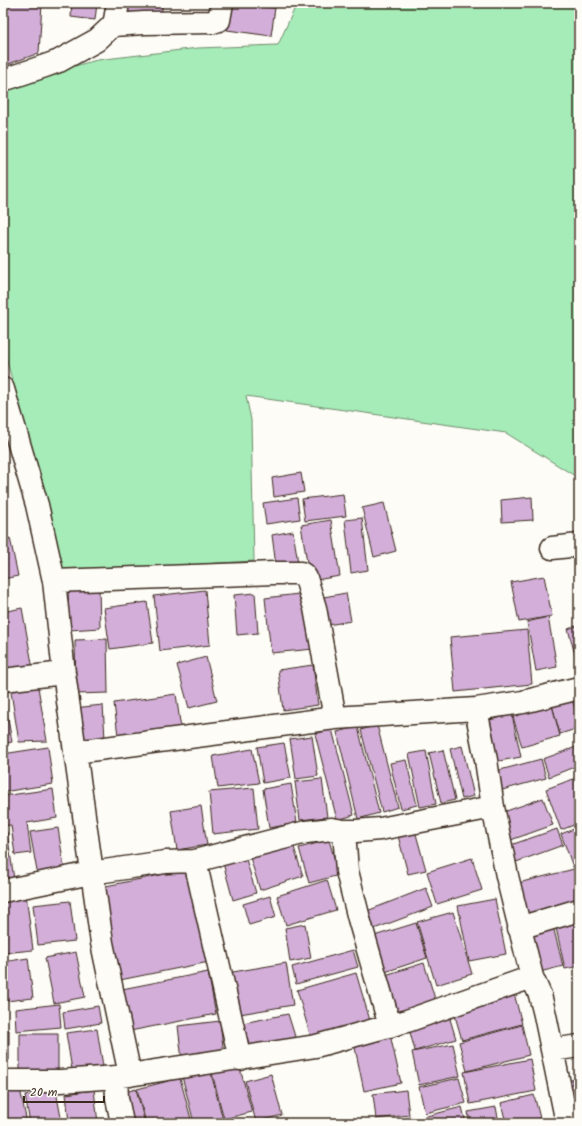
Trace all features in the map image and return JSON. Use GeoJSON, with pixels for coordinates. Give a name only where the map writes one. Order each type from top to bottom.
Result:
{"type":"FeatureCollection","features":[{"type":"Feature","properties":{"kind":"street"},"geometry":{"type":"LineString","coordinates":[[3,80],[59,61],[97,40],[113,25],[118,3]]}},
{"type":"Feature","properties":{"kind":"street"},"geometry":{"type":"LineString","coordinates":[[113,25],[213,22],[219,20],[222,3]]}},
{"type":"Feature","properties":{"kind":"street"},"geometry":{"type":"LineString","coordinates":[[3,389],[37,505],[54,581],[64,673],[91,873],[123,1076],[117,1098],[122,1123]]}},
{"type":"Feature","properties":{"kind":"street"},"geometry":{"type":"LineString","coordinates":[[552,548],[579,545]]}},
{"type":"Feature","properties":{"kind":"street"},"geometry":{"type":"LineString","coordinates":[[54,581],[274,573],[304,575],[311,591],[315,608],[335,718]]}},
{"type":"Feature","properties":{"kind":"street"},"geometry":{"type":"LineString","coordinates":[[3,680],[64,673]]}},
{"type":"Feature","properties":{"kind":"street"},"geometry":{"type":"LineString","coordinates":[[75,752],[335,718],[476,709],[577,695]]}},
{"type":"Feature","properties":{"kind":"street"},"geometry":{"type":"LineString","coordinates":[[476,709],[493,807],[532,978],[540,995],[567,1123]]}},
{"type":"Feature","properties":{"kind":"street"},"geometry":{"type":"LineString","coordinates":[[3,891],[91,873],[165,862],[195,861],[306,832],[332,829],[356,831],[380,829],[493,807]]}},
{"type":"Feature","properties":{"kind":"street"},"geometry":{"type":"LineString","coordinates":[[344,831],[347,871],[359,919],[390,1026]]}},
{"type":"Feature","properties":{"kind":"street"},"geometry":{"type":"LineString","coordinates":[[195,861],[240,1059]]}},
{"type":"Feature","properties":{"kind":"street"},"geometry":{"type":"LineString","coordinates":[[520,928],[579,910]]}},
{"type":"Feature","properties":{"kind":"street"},"geometry":{"type":"LineString","coordinates":[[3,1081],[61,1081],[123,1076],[316,1046],[390,1026],[532,978]]}},
{"type":"Feature","properties":{"kind":"street"},"geometry":{"type":"LineString","coordinates":[[552,1050],[579,1046]]}},
{"type":"Feature","properties":{"kind":"green space"},"geometry":{"type":"Polygon","coordinates":[[[297,3],[579,3],[579,477],[575,476],[506,433],[246,396],[251,420],[254,561],[63,572],[3,346],[3,85],[97,60],[198,48],[278,45],[297,3]]]}},
{"type":"Feature","properties":{"kind":"building"},"geometry":{"type":"Polygon","coordinates":[[[3,3],[42,3],[39,53],[3,66],[3,3]]]}},
{"type":"Feature","properties":{"kind":"building"},"geometry":{"type":"Polygon","coordinates":[[[72,3],[97,3],[95,20],[71,17],[72,3]]]}},
{"type":"Feature","properties":{"kind":"building"},"geometry":{"type":"Polygon","coordinates":[[[125,3],[162,3],[162,14],[125,12],[125,3]]]}},
{"type":"Feature","properties":{"kind":"building"},"geometry":{"type":"Polygon","coordinates":[[[231,3],[275,8],[271,36],[227,30],[231,3]]]}},
{"type":"Feature","properties":{"kind":"building"},"geometry":{"type":"Polygon","coordinates":[[[301,473],[304,492],[274,497],[272,478],[301,473]]]}},
{"type":"Feature","properties":{"kind":"building"},"geometry":{"type":"Polygon","coordinates":[[[343,494],[346,516],[305,521],[302,499],[343,494]]]}},
{"type":"Feature","properties":{"kind":"building"},"geometry":{"type":"Polygon","coordinates":[[[532,497],[533,520],[502,522],[501,500],[532,497]]]}},
{"type":"Feature","properties":{"kind":"building"},"geometry":{"type":"Polygon","coordinates":[[[297,498],[300,519],[266,524],[263,503],[297,498]]]}},
{"type":"Feature","properties":{"kind":"building"},"geometry":{"type":"Polygon","coordinates":[[[384,503],[396,551],[374,557],[362,508],[384,503]]]}},
{"type":"Feature","properties":{"kind":"building"},"geometry":{"type":"Polygon","coordinates":[[[362,518],[368,570],[351,573],[345,520],[362,518]]]}},
{"type":"Feature","properties":{"kind":"building"},"geometry":{"type":"Polygon","coordinates":[[[331,520],[340,576],[310,581],[301,525],[331,520]]]}},
{"type":"Feature","properties":{"kind":"building"},"geometry":{"type":"Polygon","coordinates":[[[293,531],[298,563],[276,566],[272,535],[293,531]]]}},
{"type":"Feature","properties":{"kind":"building"},"geometry":{"type":"Polygon","coordinates":[[[10,538],[18,576],[3,579],[3,540],[10,538]]]}},
{"type":"Feature","properties":{"kind":"building"},"geometry":{"type":"Polygon","coordinates":[[[544,576],[552,616],[519,622],[511,582],[544,576]]]}},
{"type":"Feature","properties":{"kind":"building"},"geometry":{"type":"Polygon","coordinates":[[[99,588],[100,628],[69,630],[68,590],[99,588]]]}},
{"type":"Feature","properties":{"kind":"building"},"geometry":{"type":"Polygon","coordinates":[[[205,590],[210,645],[160,651],[154,596],[205,590]]]}},
{"type":"Feature","properties":{"kind":"building"},"geometry":{"type":"Polygon","coordinates":[[[255,593],[258,633],[237,635],[234,595],[255,593]]]}},
{"type":"Feature","properties":{"kind":"building"},"geometry":{"type":"Polygon","coordinates":[[[307,593],[314,649],[271,653],[265,598],[307,593]]]}},
{"type":"Feature","properties":{"kind":"building"},"geometry":{"type":"Polygon","coordinates":[[[346,593],[351,621],[322,626],[318,598],[346,593]]]}},
{"type":"Feature","properties":{"kind":"building"},"geometry":{"type":"Polygon","coordinates":[[[147,602],[153,643],[110,649],[104,608],[147,602]]]}},
{"type":"Feature","properties":{"kind":"building"},"geometry":{"type":"Polygon","coordinates":[[[22,608],[33,669],[4,675],[3,612],[22,608]]]}},
{"type":"Feature","properties":{"kind":"building"},"geometry":{"type":"Polygon","coordinates":[[[548,617],[557,667],[536,671],[527,622],[548,617]]]}},
{"type":"Feature","properties":{"kind":"building"},"geometry":{"type":"Polygon","coordinates":[[[579,625],[579,669],[568,629],[579,625]]]}},
{"type":"Feature","properties":{"kind":"building"},"geometry":{"type":"Polygon","coordinates":[[[527,630],[532,684],[455,692],[450,637],[527,630]]]}},
{"type":"Feature","properties":{"kind":"building"},"geometry":{"type":"Polygon","coordinates":[[[107,639],[108,693],[76,694],[75,640],[107,639]]]}},
{"type":"Feature","properties":{"kind":"building"},"geometry":{"type":"Polygon","coordinates":[[[206,657],[217,701],[189,708],[177,665],[206,657]]]}},
{"type":"Feature","properties":{"kind":"building"},"geometry":{"type":"Polygon","coordinates":[[[313,665],[318,705],[283,710],[278,670],[313,665]]]}},
{"type":"Feature","properties":{"kind":"building"},"geometry":{"type":"Polygon","coordinates":[[[37,681],[47,741],[19,742],[10,686],[37,681]]]}},
{"type":"Feature","properties":{"kind":"building"},"geometry":{"type":"Polygon","coordinates":[[[3,690],[12,742],[3,744],[3,690]]]}},
{"type":"Feature","properties":{"kind":"building"},"geometry":{"type":"Polygon","coordinates":[[[176,694],[182,736],[119,744],[114,703],[176,694]]]}},
{"type":"Feature","properties":{"kind":"building"},"geometry":{"type":"Polygon","coordinates":[[[572,700],[579,719],[579,728],[560,734],[552,705],[572,700]]]}},
{"type":"Feature","properties":{"kind":"building"},"geometry":{"type":"Polygon","coordinates":[[[103,705],[105,739],[76,741],[73,708],[103,705]]]}},
{"type":"Feature","properties":{"kind":"building"},"geometry":{"type":"Polygon","coordinates":[[[552,705],[560,736],[522,747],[513,717],[552,705]]]}},
{"type":"Feature","properties":{"kind":"building"},"geometry":{"type":"Polygon","coordinates":[[[512,715],[521,757],[488,763],[480,722],[512,715]]]}},
{"type":"Feature","properties":{"kind":"building"},"geometry":{"type":"Polygon","coordinates":[[[377,725],[398,807],[382,812],[361,730],[377,725]]]}},
{"type":"Feature","properties":{"kind":"building"},"geometry":{"type":"Polygon","coordinates":[[[358,727],[379,813],[358,819],[337,732],[358,727]]]}},
{"type":"Feature","properties":{"kind":"building"},"geometry":{"type":"Polygon","coordinates":[[[332,729],[354,815],[337,820],[315,734],[332,729]]]}},
{"type":"Feature","properties":{"kind":"building"},"geometry":{"type":"Polygon","coordinates":[[[312,736],[318,776],[296,779],[290,739],[312,736]]]}},
{"type":"Feature","properties":{"kind":"building"},"geometry":{"type":"Polygon","coordinates":[[[284,743],[291,778],[263,783],[257,747],[284,743]]]}},
{"type":"Feature","properties":{"kind":"building"},"geometry":{"type":"Polygon","coordinates":[[[462,746],[474,796],[462,799],[450,749],[462,746]]]}},
{"type":"Feature","properties":{"kind":"building"},"geometry":{"type":"Polygon","coordinates":[[[579,746],[579,765],[549,777],[543,759],[579,746]]]}},
{"type":"Feature","properties":{"kind":"building"},"geometry":{"type":"Polygon","coordinates":[[[48,747],[53,784],[3,792],[3,754],[48,747]]]}},
{"type":"Feature","properties":{"kind":"building"},"geometry":{"type":"Polygon","coordinates":[[[252,749],[259,783],[218,788],[213,756],[252,749]]]}},
{"type":"Feature","properties":{"kind":"building"},"geometry":{"type":"Polygon","coordinates":[[[443,750],[455,800],[441,803],[429,753],[443,750]]]}},
{"type":"Feature","properties":{"kind":"building"},"geometry":{"type":"Polygon","coordinates":[[[426,751],[436,804],[420,807],[409,754],[426,751]]]}},
{"type":"Feature","properties":{"kind":"building"},"geometry":{"type":"Polygon","coordinates":[[[541,759],[546,778],[495,792],[489,773],[541,759]]]}},
{"type":"Feature","properties":{"kind":"building"},"geometry":{"type":"Polygon","coordinates":[[[406,760],[417,805],[401,809],[390,763],[406,760]]]}},
{"type":"Feature","properties":{"kind":"building"},"geometry":{"type":"Polygon","coordinates":[[[579,777],[579,823],[561,830],[546,789],[579,777]]]}},
{"type":"Feature","properties":{"kind":"building"},"geometry":{"type":"Polygon","coordinates":[[[322,779],[327,817],[300,820],[295,782],[322,779]]]}},
{"type":"Feature","properties":{"kind":"building"},"geometry":{"type":"Polygon","coordinates":[[[291,784],[297,823],[269,828],[263,789],[291,784]]]}},
{"type":"Feature","properties":{"kind":"building"},"geometry":{"type":"Polygon","coordinates":[[[254,788],[258,829],[213,834],[209,792],[254,788]]]}},
{"type":"Feature","properties":{"kind":"building"},"geometry":{"type":"Polygon","coordinates":[[[53,789],[57,818],[27,823],[31,853],[15,855],[11,825],[3,826],[3,796],[53,789]]]}},
{"type":"Feature","properties":{"kind":"building"},"geometry":{"type":"Polygon","coordinates":[[[543,798],[553,825],[508,841],[498,814],[543,798]]]}},
{"type":"Feature","properties":{"kind":"building"},"geometry":{"type":"Polygon","coordinates":[[[201,806],[207,845],[177,850],[171,811],[201,806]]]}},
{"type":"Feature","properties":{"kind":"building"},"geometry":{"type":"Polygon","coordinates":[[[414,827],[426,870],[408,874],[397,832],[414,827]]]}},
{"type":"Feature","properties":{"kind":"building"},"geometry":{"type":"Polygon","coordinates":[[[579,827],[579,865],[573,867],[561,834],[579,827]]]}},
{"type":"Feature","properties":{"kind":"building"},"geometry":{"type":"Polygon","coordinates":[[[58,828],[65,873],[38,877],[30,832],[58,828]]]}},
{"type":"Feature","properties":{"kind":"building"},"geometry":{"type":"Polygon","coordinates":[[[557,829],[563,845],[508,865],[502,848],[557,829]]]}},
{"type":"Feature","properties":{"kind":"building"},"geometry":{"type":"Polygon","coordinates":[[[3,832],[7,832],[15,886],[3,888],[3,832]]]}},
{"type":"Feature","properties":{"kind":"building"},"geometry":{"type":"Polygon","coordinates":[[[329,840],[339,875],[309,883],[299,848],[329,840]]]}},
{"type":"Feature","properties":{"kind":"building"},"geometry":{"type":"Polygon","coordinates":[[[292,841],[303,876],[260,890],[249,854],[292,841]]]}},
{"type":"Feature","properties":{"kind":"building"},"geometry":{"type":"Polygon","coordinates":[[[245,856],[256,893],[233,900],[223,863],[245,856]]]}},
{"type":"Feature","properties":{"kind":"building"},"geometry":{"type":"Polygon","coordinates":[[[472,858],[482,890],[437,904],[427,872],[472,858]]]}},
{"type":"Feature","properties":{"kind":"building"},"geometry":{"type":"Polygon","coordinates":[[[190,869],[209,962],[115,981],[96,888],[190,869]]]}},
{"type":"Feature","properties":{"kind":"building"},"geometry":{"type":"Polygon","coordinates":[[[574,869],[579,889],[579,901],[518,917],[510,885],[574,869]]]}},
{"type":"Feature","properties":{"kind":"building"},"geometry":{"type":"Polygon","coordinates":[[[327,880],[336,910],[286,925],[277,896],[327,880]]]}},
{"type":"Feature","properties":{"kind":"building"},"geometry":{"type":"Polygon","coordinates":[[[426,888],[433,907],[374,929],[367,911],[426,888]]]}},
{"type":"Feature","properties":{"kind":"building"},"geometry":{"type":"Polygon","coordinates":[[[26,894],[33,950],[3,953],[3,897],[26,894]]]}},
{"type":"Feature","properties":{"kind":"building"},"geometry":{"type":"Polygon","coordinates":[[[270,896],[276,917],[249,925],[243,904],[270,896]]]}},
{"type":"Feature","properties":{"kind":"building"},"geometry":{"type":"Polygon","coordinates":[[[495,899],[506,954],[469,961],[458,906],[495,899]]]}},
{"type":"Feature","properties":{"kind":"building"},"geometry":{"type":"Polygon","coordinates":[[[70,901],[75,941],[38,945],[33,905],[70,901]]]}},
{"type":"Feature","properties":{"kind":"building"},"geometry":{"type":"Polygon","coordinates":[[[453,912],[472,974],[436,985],[417,922],[453,912]]]}},
{"type":"Feature","properties":{"kind":"building"},"geometry":{"type":"Polygon","coordinates":[[[579,918],[579,966],[565,969],[555,923],[579,918]]]}},
{"type":"Feature","properties":{"kind":"building"},"geometry":{"type":"Polygon","coordinates":[[[416,923],[427,958],[382,973],[371,937],[416,923]]]}},
{"type":"Feature","properties":{"kind":"building"},"geometry":{"type":"Polygon","coordinates":[[[305,924],[311,958],[290,962],[285,928],[305,924]]]}},
{"type":"Feature","properties":{"kind":"building"},"geometry":{"type":"Polygon","coordinates":[[[553,926],[563,966],[536,973],[526,933],[553,926]]]}},
{"type":"Feature","properties":{"kind":"building"},"geometry":{"type":"Polygon","coordinates":[[[353,950],[358,967],[296,984],[292,967],[353,950]]]}},
{"type":"Feature","properties":{"kind":"building"},"geometry":{"type":"Polygon","coordinates":[[[76,952],[85,997],[54,1003],[45,958],[76,952]]]}},
{"type":"Feature","properties":{"kind":"building"},"geometry":{"type":"Polygon","coordinates":[[[28,958],[33,998],[6,1001],[3,981],[3,962],[28,958]]]}},
{"type":"Feature","properties":{"kind":"building"},"geometry":{"type":"Polygon","coordinates":[[[286,963],[293,1005],[234,1015],[227,973],[286,963]]]}},
{"type":"Feature","properties":{"kind":"building"},"geometry":{"type":"Polygon","coordinates":[[[424,963],[436,1002],[393,1015],[382,976],[424,963]]]}},
{"type":"Feature","properties":{"kind":"building"},"geometry":{"type":"Polygon","coordinates":[[[208,972],[216,1014],[125,1032],[117,990],[208,972]]]}},
{"type":"Feature","properties":{"kind":"building"},"geometry":{"type":"Polygon","coordinates":[[[356,973],[371,1024],[312,1041],[297,990],[356,973]]]}},
{"type":"Feature","properties":{"kind":"building"},"geometry":{"type":"Polygon","coordinates":[[[514,993],[522,1024],[462,1040],[453,1009],[514,993]]]}},
{"type":"Feature","properties":{"kind":"building"},"geometry":{"type":"Polygon","coordinates":[[[59,1004],[61,1027],[16,1031],[15,1009],[59,1004]]]}},
{"type":"Feature","properties":{"kind":"building"},"geometry":{"type":"Polygon","coordinates":[[[98,1006],[101,1023],[65,1029],[63,1012],[98,1006]]]}},
{"type":"Feature","properties":{"kind":"building"},"geometry":{"type":"Polygon","coordinates":[[[447,1009],[456,1039],[415,1051],[407,1021],[447,1009]]]}},
{"type":"Feature","properties":{"kind":"building"},"geometry":{"type":"Polygon","coordinates":[[[288,1014],[298,1046],[246,1056],[238,1024],[288,1014]]]}},
{"type":"Feature","properties":{"kind":"building"},"geometry":{"type":"Polygon","coordinates":[[[220,1021],[224,1055],[182,1060],[178,1026],[220,1021]]]}},
{"type":"Feature","properties":{"kind":"building"},"geometry":{"type":"Polygon","coordinates":[[[522,1025],[529,1055],[467,1071],[459,1042],[522,1025]]]}},
{"type":"Feature","properties":{"kind":"building"},"geometry":{"type":"Polygon","coordinates":[[[97,1029],[104,1072],[73,1076],[66,1033],[97,1029]]]}},
{"type":"Feature","properties":{"kind":"building"},"geometry":{"type":"Polygon","coordinates":[[[3,1030],[9,1030],[9,1060],[3,1060],[3,1030]]]}},
{"type":"Feature","properties":{"kind":"building"},"geometry":{"type":"Polygon","coordinates":[[[389,1030],[401,1083],[364,1091],[353,1038],[389,1030]]]}},
{"type":"Feature","properties":{"kind":"building"},"geometry":{"type":"Polygon","coordinates":[[[20,1034],[58,1034],[58,1071],[20,1071],[20,1034]]]}},
{"type":"Feature","properties":{"kind":"building"},"geometry":{"type":"Polygon","coordinates":[[[453,1044],[460,1076],[419,1085],[412,1052],[453,1044]]]}},
{"type":"Feature","properties":{"kind":"building"},"geometry":{"type":"Polygon","coordinates":[[[530,1059],[536,1091],[470,1104],[464,1072],[530,1059]]]}},
{"type":"Feature","properties":{"kind":"building"},"geometry":{"type":"Polygon","coordinates":[[[239,1065],[252,1112],[224,1119],[212,1073],[239,1065]]]}},
{"type":"Feature","properties":{"kind":"building"},"geometry":{"type":"Polygon","coordinates":[[[210,1069],[223,1120],[211,1123],[194,1123],[182,1076],[210,1069]]]}},
{"type":"Feature","properties":{"kind":"building"},"geometry":{"type":"Polygon","coordinates":[[[271,1074],[282,1115],[256,1122],[245,1081],[271,1074]]]}},
{"type":"Feature","properties":{"kind":"building"},"geometry":{"type":"Polygon","coordinates":[[[180,1078],[192,1123],[146,1123],[137,1089],[180,1078]]]}},
{"type":"Feature","properties":{"kind":"building"},"geometry":{"type":"Polygon","coordinates":[[[459,1078],[466,1103],[425,1113],[419,1087],[459,1078]]]}},
{"type":"Feature","properties":{"kind":"building"},"geometry":{"type":"Polygon","coordinates":[[[579,1078],[579,1111],[576,1111],[567,1081],[579,1078]]]}},
{"type":"Feature","properties":{"kind":"building"},"geometry":{"type":"Polygon","coordinates":[[[19,1084],[27,1123],[3,1123],[3,1087],[19,1084]]]}},
{"type":"Feature","properties":{"kind":"building"},"geometry":{"type":"Polygon","coordinates":[[[136,1089],[145,1123],[126,1123],[118,1094],[136,1089]]]}},
{"type":"Feature","properties":{"kind":"building"},"geometry":{"type":"Polygon","coordinates":[[[94,1090],[98,1123],[69,1123],[66,1094],[94,1090]]]}},
{"type":"Feature","properties":{"kind":"building"},"geometry":{"type":"Polygon","coordinates":[[[406,1090],[409,1115],[376,1119],[373,1094],[406,1090]]]}},
{"type":"Feature","properties":{"kind":"building"},"geometry":{"type":"Polygon","coordinates":[[[56,1091],[62,1123],[30,1123],[25,1096],[56,1091]]]}},
{"type":"Feature","properties":{"kind":"building"},"geometry":{"type":"Polygon","coordinates":[[[534,1095],[540,1118],[523,1123],[506,1123],[501,1103],[534,1095]]]}},
{"type":"Feature","properties":{"kind":"building"},"geometry":{"type":"Polygon","coordinates":[[[462,1107],[466,1123],[424,1123],[423,1117],[462,1107]]]}},
{"type":"Feature","properties":{"kind":"building"},"geometry":{"type":"Polygon","coordinates":[[[496,1107],[499,1123],[470,1123],[468,1112],[496,1107]]]}},
{"type":"Feature","properties":{"kind":"building"},"geometry":{"type":"Polygon","coordinates":[[[412,1117],[414,1123],[383,1123],[412,1117]]]}}]}
